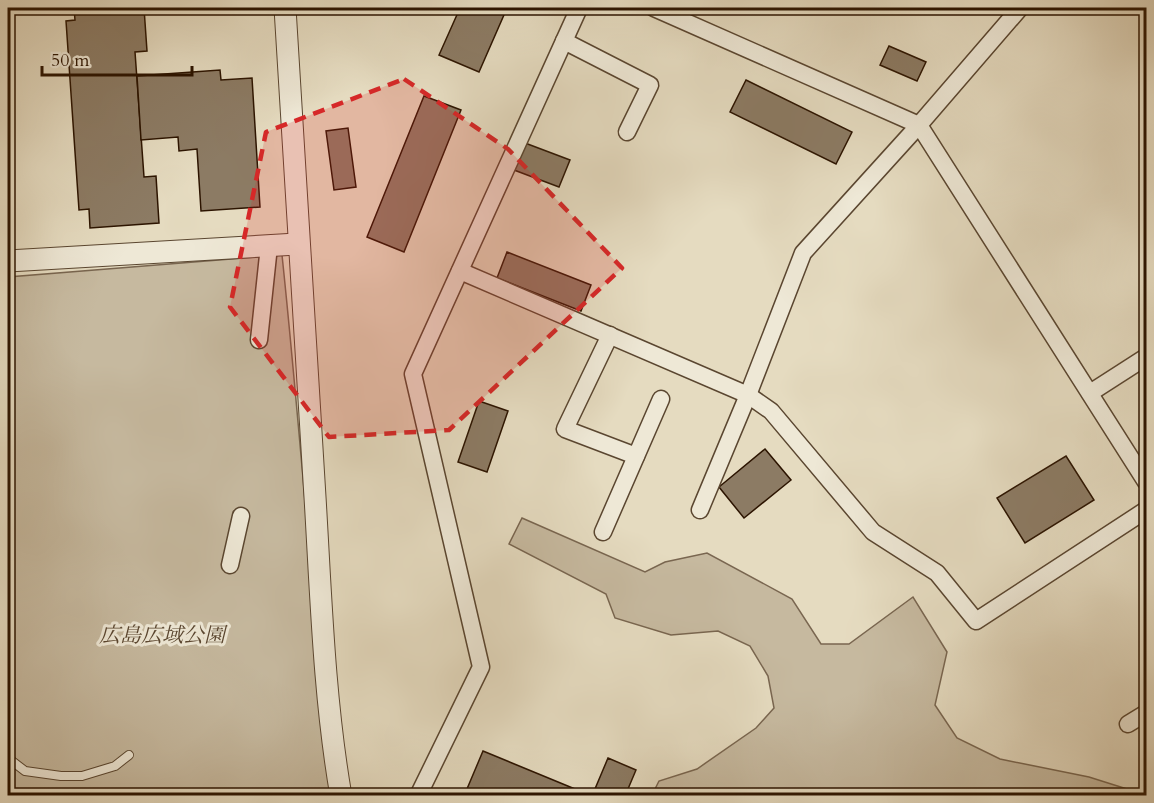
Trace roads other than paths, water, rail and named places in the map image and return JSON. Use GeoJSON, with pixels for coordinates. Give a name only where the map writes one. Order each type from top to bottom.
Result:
{"type":"FeatureCollection","features":[{"type":"Feature","properties":{"kind":"street"},"geometry":{"type":"LineString","coordinates":[[285,8],[297,244],[332,730],[341,795]]}},
{"type":"Feature","properties":{"kind":"street"},"geometry":{"type":"LineString","coordinates":[[418,795],[481,667],[413,374],[579,8]]}},
{"type":"Feature","properties":{"kind":"street"},"geometry":{"type":"LineString","coordinates":[[654,8],[919,125],[1146,482]]}},
{"type":"Feature","properties":{"kind":"street"},"geometry":{"type":"LineString","coordinates":[[700,510],[803,253],[919,125],[1020,8]]}},
{"type":"Feature","properties":{"kind":"street"},"geometry":{"type":"LineString","coordinates":[[564,41],[650,85],[627,132]]}},
{"type":"Feature","properties":{"kind":"street"},"geometry":{"type":"LineString","coordinates":[[8,261],[297,244]]}},
{"type":"Feature","properties":{"kind":"street"},"geometry":{"type":"LineString","coordinates":[[259,340],[269,246]]}},
{"type":"Feature","properties":{"kind":"street"},"geometry":{"type":"LineString","coordinates":[[460,271],[748,395],[771,411],[873,532],[937,573],[976,621],[1146,510]]}},
{"type":"Feature","properties":{"kind":"street"},"geometry":{"type":"LineString","coordinates":[[610,335],[565,429],[636,456]]}},
{"type":"Feature","properties":{"kind":"street"},"geometry":{"type":"LineString","coordinates":[[1090,393],[1146,357]]}},
{"type":"Feature","properties":{"kind":"street"},"geometry":{"type":"LineString","coordinates":[[603,532],[661,399]]}},
{"type":"Feature","properties":{"kind":"street"},"geometry":{"type":"LineString","coordinates":[[230,565],[241,516]]}},
{"type":"Feature","properties":{"kind":"street"},"geometry":{"type":"LineString","coordinates":[[1128,724],[1146,713]]}},
{"type":"Feature","properties":{"kind":"lane"},"geometry":{"type":"LineString","coordinates":[[8,758],[25,771],[61,776],[82,776],[115,766],[129,755]]}},
{"type":"Feature","properties":{"kind":"park label","name":"広島広域公園"},"geometry":{"type":"Point","coordinates":[162,635]}}]}
